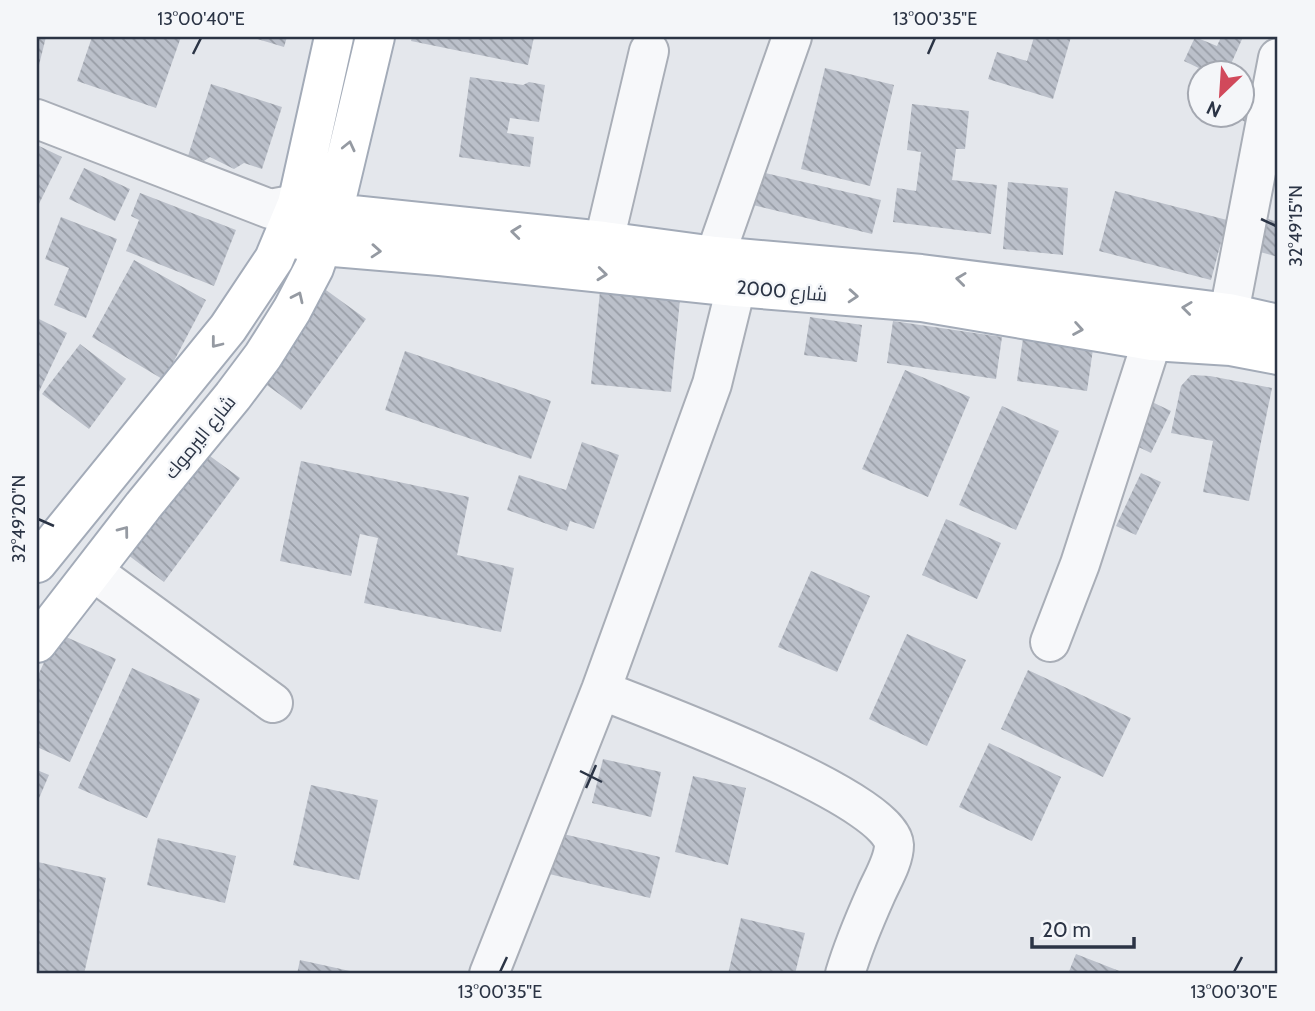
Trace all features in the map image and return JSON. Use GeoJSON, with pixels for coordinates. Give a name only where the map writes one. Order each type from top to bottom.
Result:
{"type":"FeatureCollection","features":[{"type":"Feature","properties":{"kind":"main road"},"geometry":{"type":"LineString","coordinates":[[37,563],[228,328],[256,288],[284,216],[334,37]]}},
{"type":"Feature","properties":{"kind":"main road","name":"شارع اليرموك"},"geometry":{"type":"LineString","coordinates":[[37,643],[263,356],[292,310],[328,230],[375,37]]}},
{"type":"Feature","properties":{"kind":"main road","name":"شارع 2000"},"geometry":{"type":"LineString","coordinates":[[284,216],[328,230],[440,256],[736,287],[922,302],[1152,341],[1231,345],[1278,355]]}},
{"type":"Feature","properties":{"kind":"main road"},"geometry":{"type":"LineString","coordinates":[[328,230],[604,241],[715,256],[921,274],[1230,313],[1278,324]]}},
{"type":"Feature","properties":{"kind":"street"},"geometry":{"type":"LineString","coordinates":[[715,256],[789,38]]}},
{"type":"Feature","properties":{"kind":"street"},"geometry":{"type":"LineString","coordinates":[[604,241],[649,51]]}},
{"type":"Feature","properties":{"kind":"street"},"geometry":{"type":"LineString","coordinates":[[1230,313],[1278,58]]}},
{"type":"Feature","properties":{"kind":"street"},"geometry":{"type":"LineString","coordinates":[[37,120],[284,216]]}},
{"type":"Feature","properties":{"kind":"street"},"geometry":{"type":"LineString","coordinates":[[489,974],[601,690],[712,384],[736,287]]}},
{"type":"Feature","properties":{"kind":"street"},"geometry":{"type":"LineString","coordinates":[[1050,642],[1080,564],[1152,341]]}},
{"type":"Feature","properties":{"kind":"street"},"geometry":{"type":"LineString","coordinates":[[94,572],[273,703]]}},
{"type":"Feature","properties":{"kind":"street"},"geometry":{"type":"LineString","coordinates":[[601,690],[740,745],[863,807],[889,830],[894,843],[892,857],[845,974]]}},
{"type":"Feature","properties":{"kind":"building"},"geometry":{"type":"Polygon","coordinates":[[[37,37],[46,37],[38,69],[37,69],[37,37]]]}},
{"type":"Feature","properties":{"kind":"building"},"geometry":{"type":"Polygon","coordinates":[[[92,37],[181,37],[156,108],[77,81],[92,37]]]}},
{"type":"Feature","properties":{"kind":"building"},"geometry":{"type":"Polygon","coordinates":[[[251,37],[287,37],[284,47],[251,37]]]}},
{"type":"Feature","properties":{"kind":"building"},"geometry":{"type":"Polygon","coordinates":[[[412,37],[534,37],[528,65],[411,41],[412,37]]]}},
{"type":"Feature","properties":{"kind":"building"},"geometry":{"type":"Polygon","coordinates":[[[1034,37],[1071,37],[1053,99],[988,79],[997,52],[1027,61],[1034,37]]]}},
{"type":"Feature","properties":{"kind":"building"},"geometry":{"type":"Polygon","coordinates":[[[1195,37],[1217,46],[1221,37],[1243,37],[1233,60],[1184,61],[1195,37]]]}},
{"type":"Feature","properties":{"kind":"building"},"geometry":{"type":"Polygon","coordinates":[[[825,68],[894,85],[870,186],[801,169],[825,68]]]}},
{"type":"Feature","properties":{"kind":"building"},"geometry":{"type":"Polygon","coordinates":[[[470,77],[523,85],[529,82],[545,85],[539,122],[510,118],[507,133],[534,137],[530,167],[459,157],[470,77]]]}},
{"type":"Feature","properties":{"kind":"building"},"geometry":{"type":"Polygon","coordinates":[[[211,84],[282,107],[262,169],[244,163],[234,169],[210,157],[204,161],[188,156],[211,84]]]}},
{"type":"Feature","properties":{"kind":"building"},"geometry":{"type":"Polygon","coordinates":[[[912,104],[969,111],[965,149],[956,149],[952,180],[997,185],[991,234],[893,222],[897,188],[916,191],[921,152],[907,150],[912,104]]]}},
{"type":"Feature","properties":{"kind":"building"},"geometry":{"type":"Polygon","coordinates":[[[37,145],[62,157],[37,208],[37,145]]]}},
{"type":"Feature","properties":{"kind":"building"},"geometry":{"type":"Polygon","coordinates":[[[84,168],[130,189],[115,221],[69,199],[84,168]]]}},
{"type":"Feature","properties":{"kind":"building"},"geometry":{"type":"Polygon","coordinates":[[[761,172],[881,200],[872,234],[753,205],[761,172]]]}},
{"type":"Feature","properties":{"kind":"building"},"geometry":{"type":"Polygon","coordinates":[[[1008,182],[1068,188],[1063,255],[1003,249],[1008,182]]]}},
{"type":"Feature","properties":{"kind":"building"},"geometry":{"type":"Polygon","coordinates":[[[1115,191],[1227,220],[1211,280],[1099,251],[1115,191]]]}},
{"type":"Feature","properties":{"kind":"building"},"geometry":{"type":"Polygon","coordinates":[[[140,193],[236,230],[214,286],[126,251],[139,220],[131,216],[140,193]]]}},
{"type":"Feature","properties":{"kind":"building"},"geometry":{"type":"Polygon","coordinates":[[[1258,216],[1278,222],[1278,257],[1249,249],[1258,216]]]}},
{"type":"Feature","properties":{"kind":"building"},"geometry":{"type":"Polygon","coordinates":[[[61,217],[117,239],[86,318],[54,305],[69,268],[45,259],[61,217]]]}},
{"type":"Feature","properties":{"kind":"building"},"geometry":{"type":"Polygon","coordinates":[[[134,260],[206,300],[164,380],[92,337],[134,260]]]}},
{"type":"Feature","properties":{"kind":"building"},"geometry":{"type":"Polygon","coordinates":[[[326,290],[366,319],[301,410],[260,380],[326,290]]]}},
{"type":"Feature","properties":{"kind":"building"},"geometry":{"type":"Polygon","coordinates":[[[600,291],[680,299],[671,392],[591,384],[600,291]]]}},
{"type":"Feature","properties":{"kind":"building"},"geometry":{"type":"Polygon","coordinates":[[[810,317],[862,325],[857,362],[804,355],[810,317]]]}},
{"type":"Feature","properties":{"kind":"building"},"geometry":{"type":"Polygon","coordinates":[[[37,318],[67,333],[37,396],[37,318]]]}},
{"type":"Feature","properties":{"kind":"building"},"geometry":{"type":"Polygon","coordinates":[[[893,321],[1002,337],[996,379],[887,363],[893,321]]]}},
{"type":"Feature","properties":{"kind":"building"},"geometry":{"type":"Polygon","coordinates":[[[1023,338],[1093,349],[1087,391],[1017,381],[1023,338]]]}},
{"type":"Feature","properties":{"kind":"building"},"geometry":{"type":"Polygon","coordinates":[[[80,344],[126,379],[89,429],[42,394],[80,344]]]}},
{"type":"Feature","properties":{"kind":"building"},"geometry":{"type":"Polygon","coordinates":[[[405,351],[551,401],[531,459],[385,410],[405,351]]]}},
{"type":"Feature","properties":{"kind":"building"},"geometry":{"type":"Polygon","coordinates":[[[905,370],[970,397],[928,497],[862,469],[905,370]]]}},
{"type":"Feature","properties":{"kind":"building"},"geometry":{"type":"Polygon","coordinates":[[[1191,375],[1272,388],[1249,501],[1203,492],[1213,441],[1171,433],[1181,386],[1191,375]]]}},
{"type":"Feature","properties":{"kind":"building"},"geometry":{"type":"Polygon","coordinates":[[[1150,401],[1171,411],[1151,453],[1130,443],[1150,401]]]}},
{"type":"Feature","properties":{"kind":"building"},"geometry":{"type":"Polygon","coordinates":[[[1002,406],[1059,431],[1016,530],[959,505],[1002,406]]]}},
{"type":"Feature","properties":{"kind":"building"},"geometry":{"type":"Polygon","coordinates":[[[582,442],[619,455],[594,529],[570,521],[567,531],[507,510],[519,475],[566,490],[582,442]]]}},
{"type":"Feature","properties":{"kind":"building"},"geometry":{"type":"Polygon","coordinates":[[[199,448],[240,478],[164,582],[124,552],[199,448]]]}},
{"type":"Feature","properties":{"kind":"building"},"geometry":{"type":"Polygon","coordinates":[[[301,461],[469,497],[457,555],[514,568],[501,632],[364,603],[378,538],[360,534],[351,576],[280,561],[301,461]]]}},
{"type":"Feature","properties":{"kind":"building"},"geometry":{"type":"Polygon","coordinates":[[[1141,473],[1161,482],[1136,535],[1116,526],[1141,473]]]}},
{"type":"Feature","properties":{"kind":"building"},"geometry":{"type":"Polygon","coordinates":[[[946,519],[1001,543],[977,599],[922,575],[946,519]]]}},
{"type":"Feature","properties":{"kind":"building"},"geometry":{"type":"Polygon","coordinates":[[[811,571],[870,596],[837,672],[778,647],[811,571]]]}},
{"type":"Feature","properties":{"kind":"building"},"geometry":{"type":"Polygon","coordinates":[[[57,633],[116,659],[70,762],[37,747],[37,678],[57,633]]]}},
{"type":"Feature","properties":{"kind":"building"},"geometry":{"type":"Polygon","coordinates":[[[907,634],[966,660],[927,746],[869,719],[907,634]]]}},
{"type":"Feature","properties":{"kind":"building"},"geometry":{"type":"Polygon","coordinates":[[[132,668],[200,699],[147,818],[78,788],[132,668]]]}},
{"type":"Feature","properties":{"kind":"building"},"geometry":{"type":"Polygon","coordinates":[[[1028,670],[1131,718],[1103,777],[1001,729],[1028,670]]]}},
{"type":"Feature","properties":{"kind":"building"},"geometry":{"type":"Polygon","coordinates":[[[989,743],[1061,777],[1032,841],[959,807],[989,743]]]}},
{"type":"Feature","properties":{"kind":"building"},"geometry":{"type":"Polygon","coordinates":[[[603,759],[661,772],[651,817],[592,803],[603,759]]]}},
{"type":"Feature","properties":{"kind":"building"},"geometry":{"type":"Polygon","coordinates":[[[37,770],[49,775],[37,803],[37,770]]]}},
{"type":"Feature","properties":{"kind":"building"},"geometry":{"type":"Polygon","coordinates":[[[693,776],[746,788],[728,865],[675,852],[693,776]]]}},
{"type":"Feature","properties":{"kind":"building"},"geometry":{"type":"Polygon","coordinates":[[[311,785],[378,800],[359,880],[293,865],[311,785]]]}},
{"type":"Feature","properties":{"kind":"building"},"geometry":{"type":"Polygon","coordinates":[[[555,832],[660,857],[650,898],[545,873],[555,832]]]}},
{"type":"Feature","properties":{"kind":"building"},"geometry":{"type":"Polygon","coordinates":[[[158,838],[236,856],[225,903],[147,885],[158,838]]]}},
{"type":"Feature","properties":{"kind":"building"},"geometry":{"type":"Polygon","coordinates":[[[38,862],[106,878],[84,974],[37,974],[38,862]]]}},
{"type":"Feature","properties":{"kind":"building"},"geometry":{"type":"Polygon","coordinates":[[[741,918],[805,933],[795,974],[728,974],[741,918]]]}},
{"type":"Feature","properties":{"kind":"building"},"geometry":{"type":"Polygon","coordinates":[[[1076,954],[1127,974],[1068,974],[1076,954]]]}},
{"type":"Feature","properties":{"kind":"building"},"geometry":{"type":"Polygon","coordinates":[[[300,960],[359,973],[359,974],[297,974],[300,960]]]}}]}
